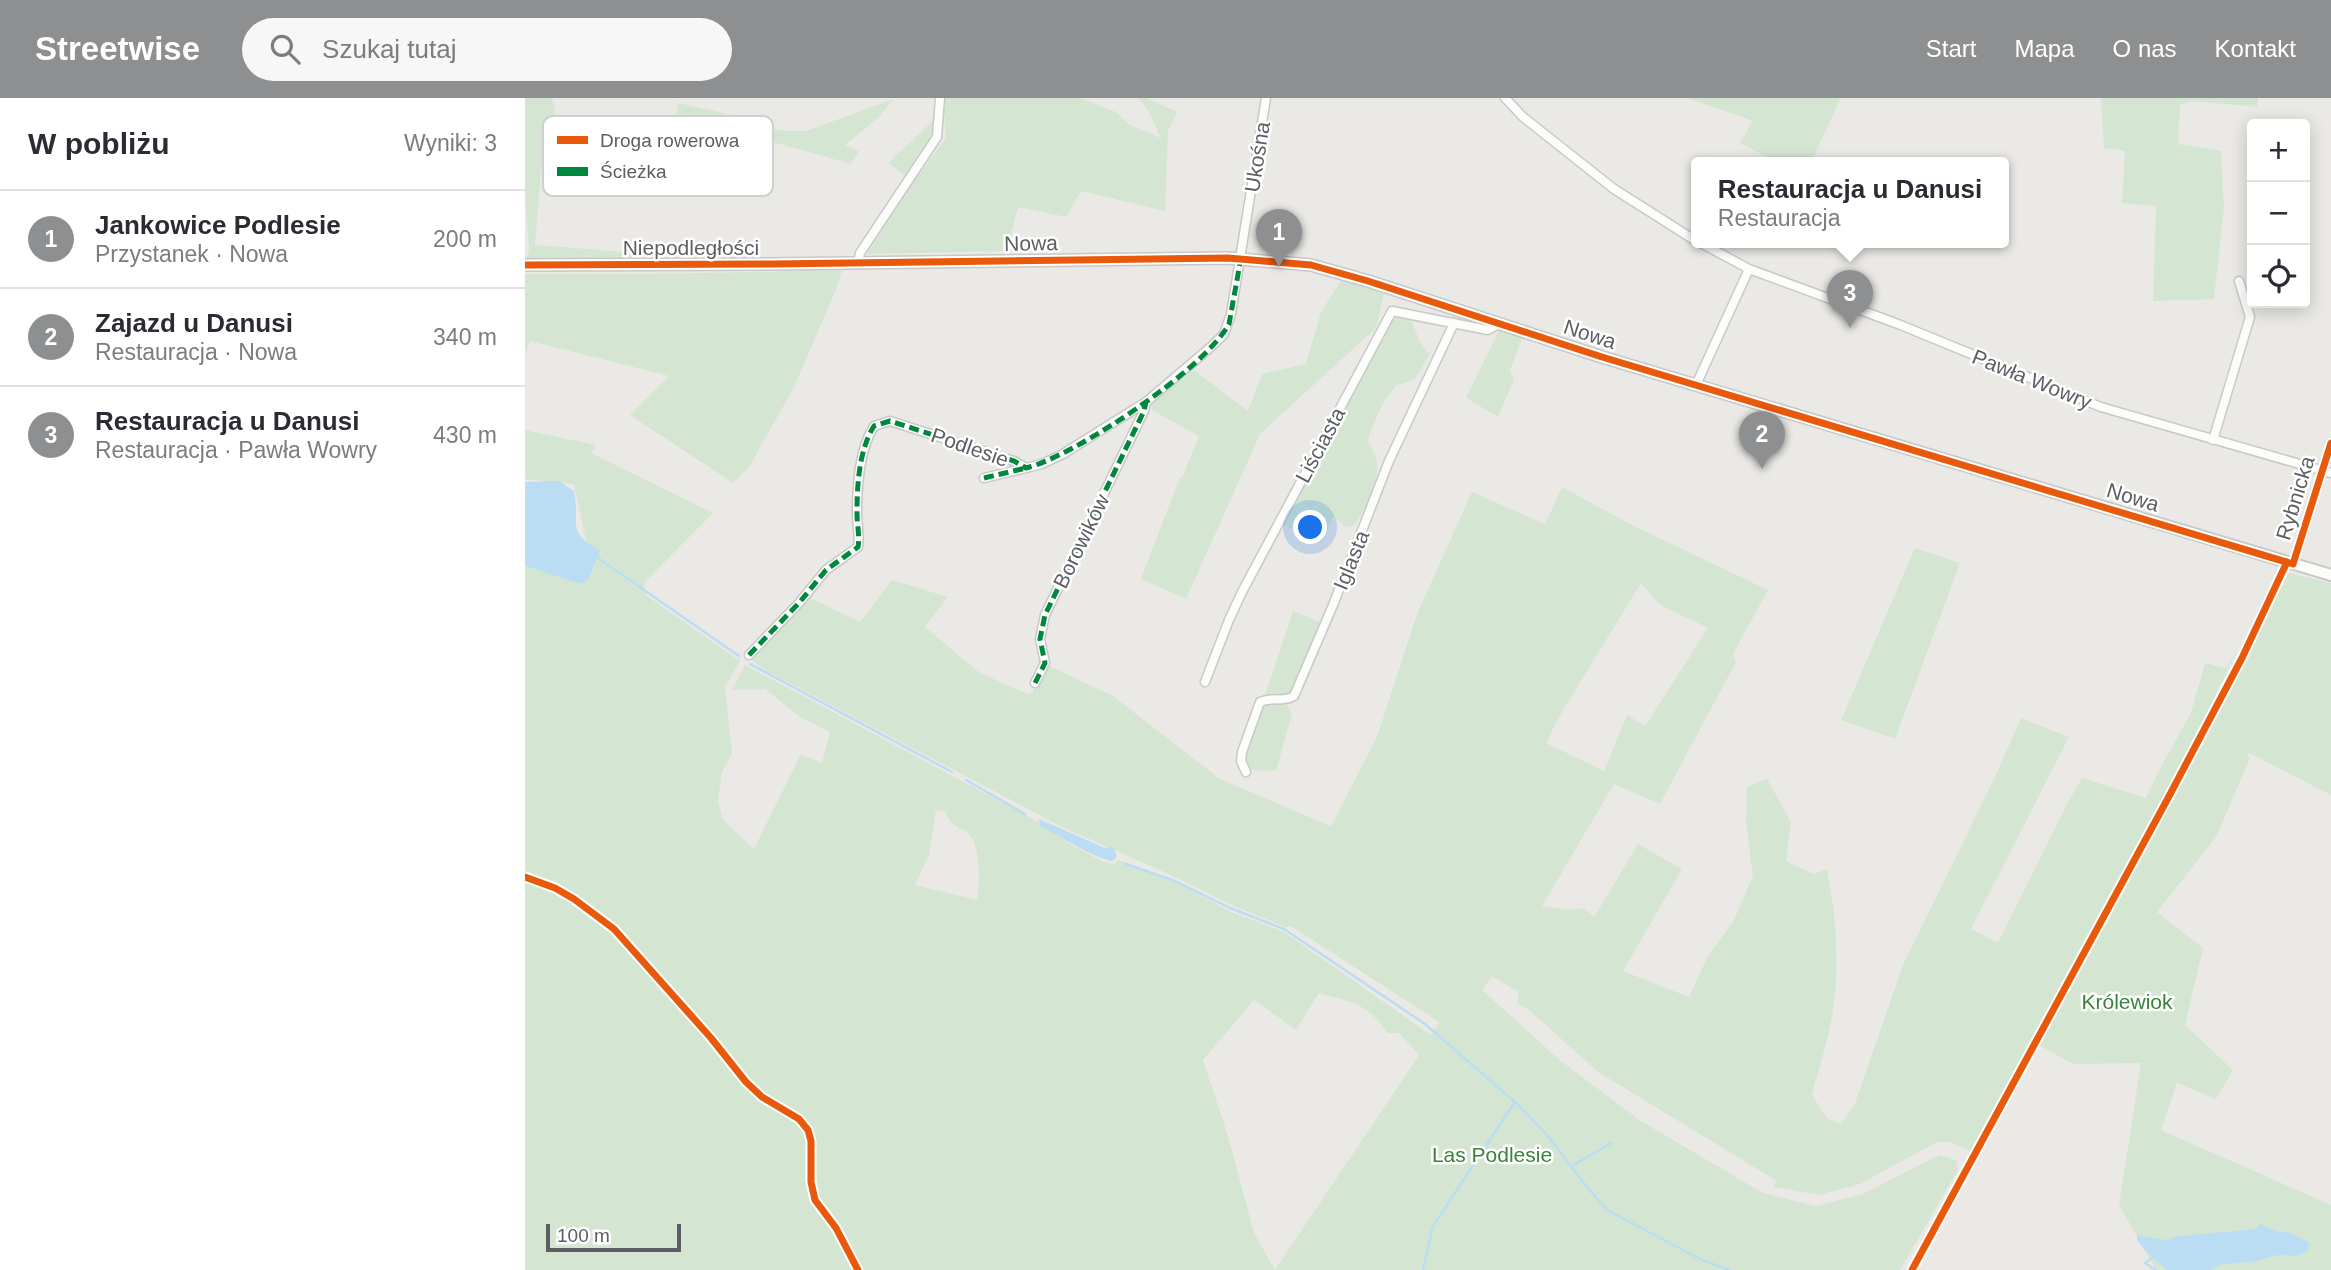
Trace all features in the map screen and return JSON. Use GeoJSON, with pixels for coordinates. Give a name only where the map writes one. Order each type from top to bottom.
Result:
{"type":"FeatureCollection","features":[{"type":"Feature","properties":{"kind":"street"},"geometry":{"type":"LineString","coordinates":[[858,263],[860,253],[937,137],[940,98]]}},
{"type":"Feature","properties":{"kind":"street","name":"Ukośna"},"geometry":{"type":"LineString","coordinates":[[1241,258],[1266,98]]}},
{"type":"Feature","properties":{"kind":"street","name":"Pawła Wowry"},"geometry":{"type":"LineString","coordinates":[[1505,98],[1523,117],[1614,189],[1691,238]]}},
{"type":"Feature","properties":{"kind":"street","name":"Pawła Wowry"},"geometry":{"type":"LineString","coordinates":[[1709,248],[1749,269],[1898,324],[2101,407],[2327,471]]}},
{"type":"Feature","properties":{"kind":"street","name":"Nowa"},"geometry":{"type":"LineString","coordinates":[[858,263],[1241,258],[1324,268],[1696,385],[2331,575]]}},
{"type":"Feature","properties":{"kind":"street","name":"Podlesie"},"geometry":{"type":"LineString","coordinates":[[749,655],[799,603],[826,570],[858,547],[860,478],[866,444],[874,426],[890,421],[1014,461],[1026,468],[1042,464],[1063,454],[1146,402],[1224,334],[1231,314],[1241,258]]}},
{"type":"Feature","properties":{"kind":"street","name":"Niepodległości"},"geometry":{"type":"LineString","coordinates":[[525,265],[858,263]]}},
{"type":"Feature","properties":{"kind":"street"},"geometry":{"type":"LineString","coordinates":[[1696,385],[1749,269]]}},
{"type":"Feature","properties":{"kind":"street"},"geometry":{"type":"LineString","coordinates":[[2213,440],[2250,317],[2239,281]]}},
{"type":"Feature","properties":{"kind":"street","name":"Liściasta"},"geometry":{"type":"LineString","coordinates":[[1205,682],[1238,601],[1392,311],[1488,330],[1499,324]]}},
{"type":"Feature","properties":{"kind":"street","name":"Iglasta"},"geometry":{"type":"LineString","coordinates":[[1245,772],[1241,761],[1242,752],[1260,702],[1267,699],[1287,701],[1294,696],[1338,593],[1389,461],[1454,323]]}},
{"type":"Feature","properties":{"kind":"street","name":"Borowików"},"geometry":{"type":"LineString","coordinates":[[1035,683],[1045,663],[1040,639],[1045,615],[1146,402]]}},
{"type":"Feature","properties":{"kind":"street","name":"Rybnicka"},"geometry":{"type":"LineString","coordinates":[[2293,564],[2327,471],[2331,443]]}},
{"type":"Feature","properties":{"kind":"street"},"geometry":{"type":"LineString","coordinates":[[984,478],[1026,468]]}},
{"type":"Feature","properties":{"kind":"green space"},"geometry":{"type":"Polygon","coordinates":[[[525,98],[552,98],[554,116],[543,116],[543,168],[535,245],[640,253],[619,261],[526,260],[529,250],[525,199],[525,98]]]}},
{"type":"Feature","properties":{"kind":"green space"},"geometry":{"type":"Polygon","coordinates":[[[943,98],[1080,98],[1116,112],[1130,125],[1161,138],[1148,110],[1138,98],[1146,98],[1177,112],[1168,131],[1165,211],[1081,191],[1066,217],[1018,207],[1007,251],[867,254],[909,188],[946,138],[943,98]]]}},
{"type":"Feature","properties":{"kind":"green space"},"geometry":{"type":"Polygon","coordinates":[[[1687,98],[1841,98],[1813,157],[1767,157],[1740,143],[1753,121],[1687,98]]]}},
{"type":"Feature","properties":{"kind":"green space"},"geometry":{"type":"Polygon","coordinates":[[[2101,98],[2258,98],[2257,107],[2192,101],[2180,105],[2178,144],[2221,151],[2224,208],[2214,299],[2153,301],[2156,206],[2122,203],[2125,151],[2104,148],[2101,98]]]}},
{"type":"Feature","properties":{"kind":"green space"},"geometry":{"type":"Polygon","coordinates":[[[894,99],[879,117],[845,145],[859,151],[851,164],[773,142],[773,129],[806,131],[894,99]]]}},
{"type":"Feature","properties":{"kind":"green space"},"geometry":{"type":"Polygon","coordinates":[[[678,103],[737,116],[680,116],[676,115],[678,103]]]}},
{"type":"Feature","properties":{"kind":"green space"},"geometry":{"type":"Polygon","coordinates":[[[937,117],[929,141],[906,176],[888,163],[937,117]]]}},
{"type":"Feature","properties":{"kind":"green space"},"geometry":{"type":"Polygon","coordinates":[[[842,270],[793,389],[749,467],[733,483],[630,415],[669,376],[530,341],[525,357],[525,274],[842,270]]]}},
{"type":"Feature","properties":{"kind":"green space"},"geometry":{"type":"Polygon","coordinates":[[[1342,279],[1384,294],[1376,328],[1260,434],[1186,599],[1141,579],[1180,477],[1182,478],[1199,436],[1152,410],[1151,403],[1194,370],[1248,411],[1262,374],[1306,364],[1321,312],[1342,279]]]}},
{"type":"Feature","properties":{"kind":"green space"},"geometry":{"type":"Polygon","coordinates":[[[1395,316],[1410,318],[1420,342],[1430,354],[1414,380],[1397,385],[1378,413],[1367,442],[1374,451],[1377,472],[1361,515],[1355,525],[1346,527],[1333,516],[1322,543],[1282,524],[1395,316]]]}},
{"type":"Feature","properties":{"kind":"green space"},"geometry":{"type":"Polygon","coordinates":[[[1499,330],[1523,336],[1510,371],[1514,379],[1498,417],[1466,398],[1499,330]]]}},
{"type":"Feature","properties":{"kind":"green space","name":"Las Podlesie"},"geometry":{"type":"Polygon","coordinates":[[[525,430],[596,445],[591,453],[713,513],[644,583],[646,595],[740,661],[725,687],[732,753],[722,772],[718,800],[722,817],[727,824],[754,849],[801,754],[822,763],[830,732],[800,717],[765,689],[732,690],[745,665],[1059,833],[1066,842],[1104,862],[1115,864],[1118,860],[1179,883],[1229,911],[1284,932],[1431,1035],[1439,1022],[1291,926],[1286,927],[1238,908],[1060,826],[765,670],[750,659],[827,576],[811,598],[860,622],[892,580],[948,597],[925,627],[980,673],[1030,695],[1050,666],[1113,696],[1220,779],[1331,826],[1377,737],[1417,614],[1472,492],[1545,524],[1562,487],[1630,524],[1768,590],[1733,654],[1736,662],[1660,804],[1614,784],[1542,906],[1569,910],[1584,908],[1594,917],[1638,844],[1682,869],[1623,971],[1689,997],[1707,958],[1734,920],[1753,876],[1746,821],[1747,787],[1767,779],[1791,822],[1786,861],[1813,874],[1827,869],[1836,939],[1835,993],[1829,1032],[1812,1095],[1827,1118],[1841,1124],[1854,1106],[1903,965],[2021,718],[2069,737],[1971,929],[1998,943],[2082,778],[2146,798],[2191,713],[2205,663],[2226,668],[2237,650],[2184,761],[1971,1152],[1951,1142],[1937,1142],[1860,1184],[1819,1195],[1773,1187],[1777,1181],[1598,1072],[1528,1009],[1518,1004],[1518,992],[1492,976],[1482,990],[1561,1061],[1641,1121],[1763,1193],[1816,1206],[1863,1194],[1939,1155],[1956,1160],[1958,1170],[1900,1270],[1275,1270],[525,1270],[525,566],[580,584],[589,579],[595,565],[591,564],[574,484],[525,479],[525,430]],[[1641,583],[1546,743],[1604,771],[1627,715],[1645,726],[1708,628],[1660,605],[1641,583]],[[936,810],[929,855],[915,885],[977,900],[979,869],[975,844],[968,834],[951,822],[945,811],[936,810]],[[1319,993],[1296,1030],[1254,1000],[1203,1060],[1228,1136],[1254,1233],[1275,1270],[1419,1055],[1399,1033],[1388,1033],[1372,1015],[1358,1005],[1319,993]]]}},
{"type":"Feature","properties":{"kind":"green space"},"geometry":{"type":"Polygon","coordinates":[[[1915,548],[1960,563],[1895,739],[1841,720],[1915,548]]]}},
{"type":"Feature","properties":{"kind":"green space","name":"Królewiok"},"geometry":{"type":"Polygon","coordinates":[[[2289,573],[2331,583],[2331,795],[2249,753],[2247,756],[2250,758],[2216,837],[2157,912],[2203,948],[2185,1025],[2233,1070],[2216,1099],[2177,1083],[2161,1130],[2331,1205],[2331,1270],[2156,1270],[2119,1205],[2141,1063],[2073,1064],[2035,1043],[2204,730],[2207,732],[2289,573]]]}},
{"type":"Feature","properties":{"kind":"green space"},"geometry":{"type":"Polygon","coordinates":[[[1293,611],[1320,622],[1293,693],[1284,697],[1265,696],[1293,611]]]}},
{"type":"Feature","properties":{"kind":"green space"},"geometry":{"type":"Polygon","coordinates":[[[1274,702],[1287,705],[1292,714],[1276,771],[1252,770],[1246,764],[1246,755],[1264,706],[1274,702]]]}},
{"type":"Feature","properties":{"kind":"water"},"geometry":{"type":"Polygon","coordinates":[[[559,481],[574,491],[578,532],[600,550],[589,579],[580,584],[525,566],[525,482],[559,481]]]}},
{"type":"Feature","properties":{"kind":"water"},"geometry":{"type":"Polygon","coordinates":[[[1039,819],[1105,848],[1113,847],[1117,856],[1113,861],[1086,851],[1040,826],[1039,819]]]}},
{"type":"Feature","properties":{"kind":"water"},"geometry":{"type":"Polygon","coordinates":[[[2260,1224],[2279,1232],[2291,1233],[2309,1243],[2308,1251],[2296,1256],[2278,1255],[2252,1262],[2222,1264],[2211,1270],[2168,1270],[2152,1258],[2137,1240],[2137,1235],[2165,1240],[2180,1236],[2255,1229],[2260,1224]]]}},
{"type":"Feature","properties":{"kind":"waterway"},"geometry":{"type":"LineString","coordinates":[[598,558],[739,656]]}},
{"type":"Feature","properties":{"kind":"waterway"},"geometry":{"type":"LineString","coordinates":[[750,664],[952,772]]}},
{"type":"Feature","properties":{"kind":"waterway"},"geometry":{"type":"LineString","coordinates":[[966,780],[1025,814]]}},
{"type":"Feature","properties":{"kind":"waterway"},"geometry":{"type":"LineString","coordinates":[[1126,864],[1175,881],[1230,908],[1284,929],[1425,1024],[1515,1102],[1433,1226],[1423,1270]]}},
{"type":"Feature","properties":{"kind":"waterway"},"geometry":{"type":"LineString","coordinates":[[1515,1102],[1549,1137],[1607,1210],[1704,1261],[1730,1270]]}},
{"type":"Feature","properties":{"kind":"waterway"},"geometry":{"type":"LineString","coordinates":[[1572,1166],[1611,1143]]}},
{"type":"Feature","properties":{"kind":"waterway"},"geometry":{"type":"LineString","coordinates":[[2152,1258],[2145,1263],[2156,1270]]}},
{"type":"Feature","properties":{"kind":"marked path"},"geometry":{"type":"LineString","coordinates":[[749,655],[799,603],[826,570],[858,547],[857,502],[860,468],[865,446],[874,426],[890,421],[1014,461],[1026,468],[1048,460],[1075,447],[1137,408],[1194,364],[1215,343],[1229,324],[1241,258]]}},
{"type":"Feature","properties":{"kind":"marked path"},"geometry":{"type":"LineString","coordinates":[[1035,683],[1045,663],[1040,639],[1045,615],[1146,402]]}},
{"type":"Feature","properties":{"kind":"marked path"},"geometry":{"type":"LineString","coordinates":[[984,478],[1026,468]]}},
{"type":"Feature","properties":{"kind":"cycle path"},"geometry":{"type":"LineString","coordinates":[[525,265],[1228,258],[1311,265],[1602,357],[2293,564],[2331,443]]}},
{"type":"Feature","properties":{"kind":"cycle path"},"geometry":{"type":"LineString","coordinates":[[1912,1270],[2167,800],[2242,658],[2287,562]]}},
{"type":"Feature","properties":{"kind":"cycle path"},"geometry":{"type":"LineString","coordinates":[[525,877],[555,888],[574,899],[614,929],[711,1038],[746,1082],[762,1097],[799,1119],[808,1130],[811,1141],[811,1182],[815,1200],[836,1228],[858,1270]]}},
{"type":"Feature","properties":{"kind":"place","name":"Jankowice Podlesie"},"geometry":{"type":"Point","coordinates":[1279,267]}},
{"type":"Feature","properties":{"kind":"place","name":"Restauracja u Danusi"},"geometry":{"type":"Point","coordinates":[1850,328]}},
{"type":"Feature","properties":{"kind":"place","name":"Zajazd u Danusi"},"geometry":{"type":"Point","coordinates":[1762,469]}}]}
